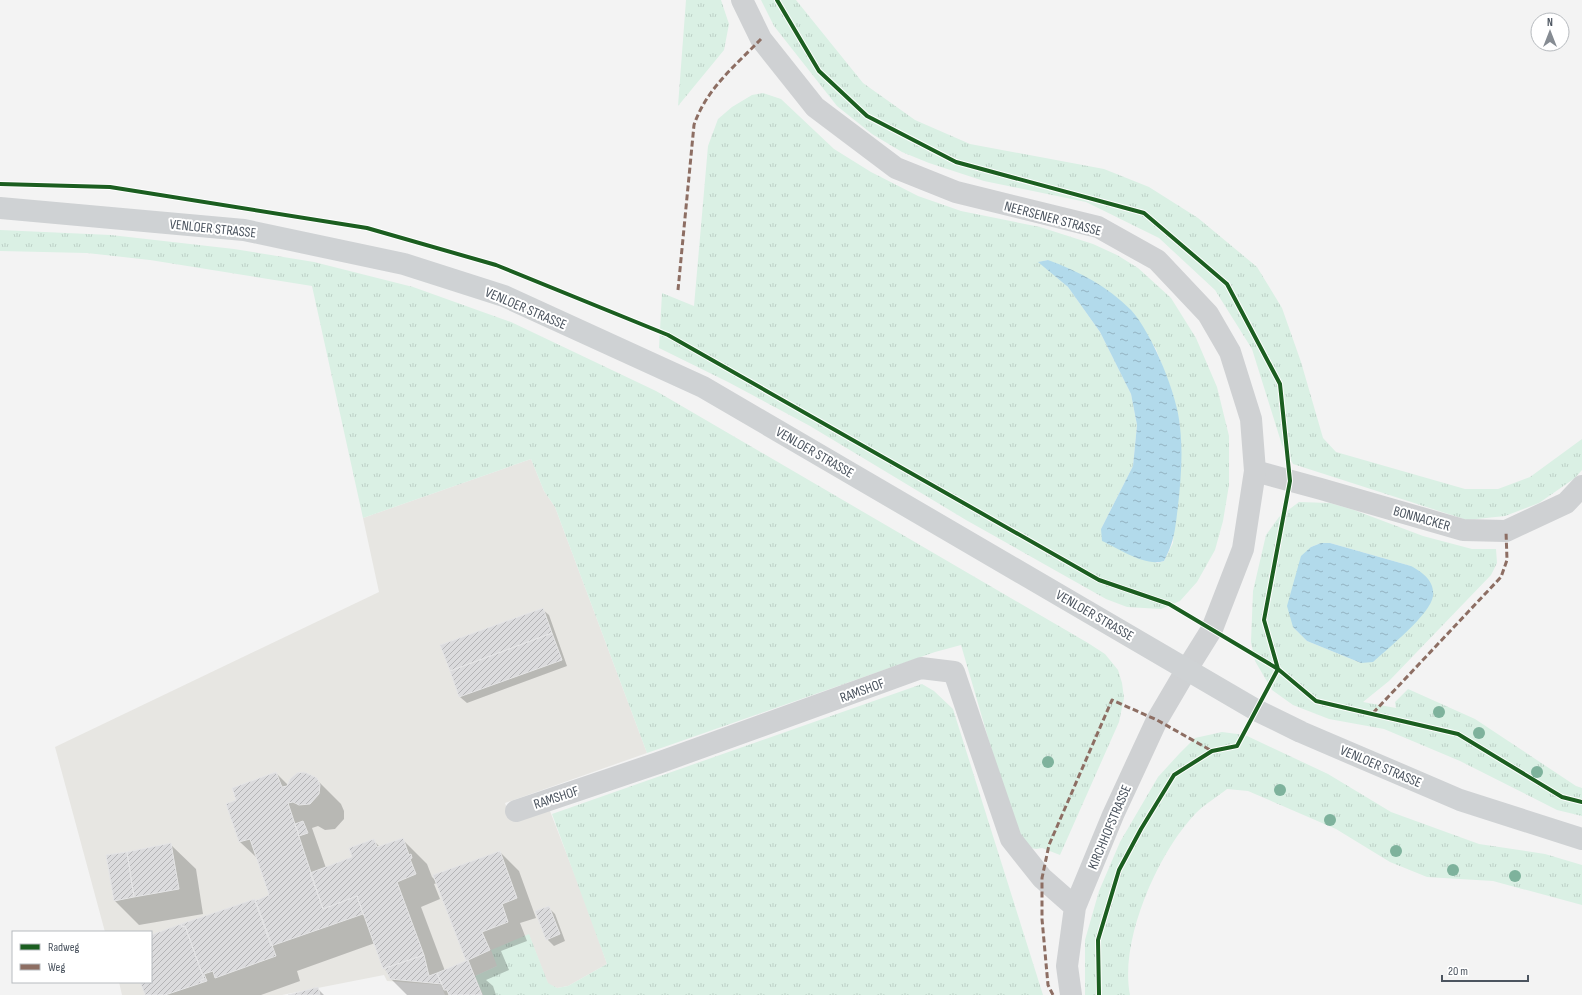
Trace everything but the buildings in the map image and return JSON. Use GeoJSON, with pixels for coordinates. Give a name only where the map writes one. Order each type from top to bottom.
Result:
{"type":"FeatureCollection","features":[{"type":"Feature","properties":{"kind":"main road","name":"VENLOER STRASSE"},"geometry":{"type":"LineString","coordinates":[[0,208],[244,230],[404,264],[504,296],[703,387],[1256,710],[1301,732],[1460,800],[1582,839]]}},
{"type":"Feature","properties":{"kind":"street","name":"NEERSENER STRASSE"},"geometry":{"type":"LineString","coordinates":[[742,0],[761,39],[814,107],[896,168],[956,192],[1098,227],[1157,260],[1208,314],[1230,352],[1251,418],[1254,471],[1244,549],[1212,629],[1187,669]]}},
{"type":"Feature","properties":{"kind":"street","name":"BONNACKER"},"geometry":{"type":"LineString","coordinates":[[1254,471],[1464,530],[1506,531],[1566,503],[1582,486]]}},
{"type":"Feature","properties":{"kind":"street","name":"RAMSHOF"},"geometry":{"type":"LineString","coordinates":[[516,811],[658,763],[921,668],[954,672],[1011,839],[1042,878],[1075,907]]}},
{"type":"Feature","properties":{"kind":"street","name":"KIRCHHOFSTRASSE"},"geometry":{"type":"LineString","coordinates":[[1071,995],[1066,966],[1075,907],[1113,815],[1157,720],[1187,669]]}},
{"type":"Feature","properties":{"kind":"shaded area"},"geometry":{"type":"Polygon","coordinates":[[[531,459],[544,491],[555,507],[647,753],[505,803],[511,820],[548,806],[588,909],[607,964],[568,986],[557,988],[548,984],[529,935],[497,966],[475,976],[483,995],[445,995],[441,985],[387,981],[384,975],[282,995],[122,995],[119,983],[152,983],[152,931],[105,931],[55,747],[379,592],[363,518],[531,459]]]}},
{"type":"Feature","properties":{"kind":"green space"},"geometry":{"type":"Polygon","coordinates":[[[686,0],[721,0],[729,24],[724,50],[678,106],[686,0]]]}},
{"type":"Feature","properties":{"kind":"green space"},"geometry":{"type":"Polygon","coordinates":[[[761,0],[796,0],[863,83],[915,120],[970,144],[1104,169],[1149,187],[1198,218],[1257,267],[1282,308],[1301,362],[1323,438],[1336,452],[1465,489],[1498,489],[1530,477],[1582,439],[1582,470],[1575,478],[1539,503],[1505,516],[1467,520],[1293,464],[1282,445],[1252,349],[1215,290],[1159,238],[1086,202],[984,181],[929,163],[902,152],[872,134],[837,106],[774,26],[761,0]]]}},
{"type":"Feature","properties":{"kind":"green space"},"geometry":{"type":"Polygon","coordinates":[[[763,93],[781,99],[834,149],[871,172],[918,196],[961,211],[1040,227],[1093,244],[1117,255],[1138,268],[1171,298],[1196,338],[1217,387],[1229,436],[1229,485],[1223,521],[1215,550],[1197,582],[1180,601],[1161,609],[1127,607],[1106,599],[966,520],[810,426],[728,382],[659,348],[662,293],[694,306],[708,146],[718,119],[732,107],[752,95],[763,93]],[[1048,260],[1039,262],[1068,287],[1100,332],[1131,394],[1137,425],[1133,466],[1101,529],[1157,563],[1164,561],[1173,543],[1180,425],[1171,389],[1156,349],[1132,312],[1048,260]]]}},
{"type":"Feature","properties":{"kind":"green space"},"geometry":{"type":"Polygon","coordinates":[[[0,230],[111,235],[234,249],[314,262],[413,287],[511,322],[656,391],[1088,643],[1105,654],[1118,670],[1124,698],[1119,722],[1060,855],[1042,848],[1036,849],[1027,847],[1012,820],[961,645],[935,652],[647,753],[555,507],[544,491],[531,459],[363,518],[312,286],[150,260],[87,253],[0,251],[0,230]]]}},
{"type":"Feature","properties":{"kind":"green space"},"geometry":{"type":"Polygon","coordinates":[[[1299,502],[1330,503],[1354,510],[1423,536],[1472,549],[1496,549],[1497,563],[1491,575],[1389,681],[1363,702],[1396,708],[1395,702],[1408,689],[1475,719],[1576,786],[1582,788],[1582,816],[1557,810],[1460,761],[1384,729],[1329,719],[1293,705],[1272,690],[1255,661],[1251,642],[1253,591],[1266,535],[1279,517],[1299,502]],[[1321,543],[1311,547],[1293,627],[1307,641],[1361,663],[1411,566],[1330,543],[1321,543]]]}},
{"type":"Feature","properties":{"kind":"green space"},"geometry":{"type":"Polygon","coordinates":[[[922,684],[934,691],[953,709],[1043,995],[483,995],[475,976],[497,966],[491,950],[529,934],[548,983],[557,988],[568,986],[607,964],[552,814],[922,684]]]}},
{"type":"Feature","properties":{"kind":"green space"},"geometry":{"type":"Polygon","coordinates":[[[1222,732],[1245,735],[1328,774],[1391,812],[1479,844],[1545,854],[1582,865],[1582,905],[1493,881],[1427,877],[1390,862],[1336,829],[1248,791],[1227,789],[1196,813],[1168,850],[1156,873],[1136,924],[1130,949],[1128,973],[1130,995],[1085,995],[1085,940],[1099,891],[1120,842],[1158,777],[1179,754],[1195,738],[1222,732]]]}},
{"type":"Feature","properties":{"kind":"water"},"geometry":{"type":"Polygon","coordinates":[[[1048,260],[1092,280],[1122,301],[1139,320],[1163,366],[1178,414],[1181,437],[1181,466],[1175,528],[1170,547],[1164,561],[1149,562],[1102,541],[1101,529],[1133,466],[1137,425],[1131,394],[1100,332],[1068,287],[1038,262],[1048,260]]]}},
{"type":"Feature","properties":{"kind":"water"},"geometry":{"type":"Polygon","coordinates":[[[1321,543],[1330,543],[1411,566],[1430,581],[1433,596],[1425,612],[1417,622],[1373,662],[1361,663],[1307,641],[1293,627],[1287,606],[1301,556],[1311,547],[1321,543]]]}},
{"type":"Feature","properties":{"kind":"marked path"},"geometry":{"type":"LineString","coordinates":[[678,290],[694,125],[699,112],[714,89],[732,68],[761,39]]}},
{"type":"Feature","properties":{"kind":"marked path"},"geometry":{"type":"LineString","coordinates":[[1373,713],[1501,577],[1507,560],[1506,531]]}},
{"type":"Feature","properties":{"kind":"marked path"},"geometry":{"type":"LineString","coordinates":[[1053,995],[1048,985],[1042,919],[1042,878],[1049,845],[1112,700],[1157,720],[1212,751]]}},
{"type":"Feature","properties":{"kind":"cycle path"},"geometry":{"type":"LineString","coordinates":[[777,0],[819,71],[867,116],[956,162],[1144,213],[1227,284],[1280,384],[1290,481],[1264,620],[1278,669],[1237,746],[1212,751],[1174,775],[1141,829],[1119,870],[1098,940],[1099,995]]}},
{"type":"Feature","properties":{"kind":"cycle path"},"geometry":{"type":"LineString","coordinates":[[0,184],[110,187],[367,228],[496,265],[668,335],[1099,580],[1169,604],[1278,669],[1316,701],[1458,734],[1562,797],[1582,802]]}}]}
